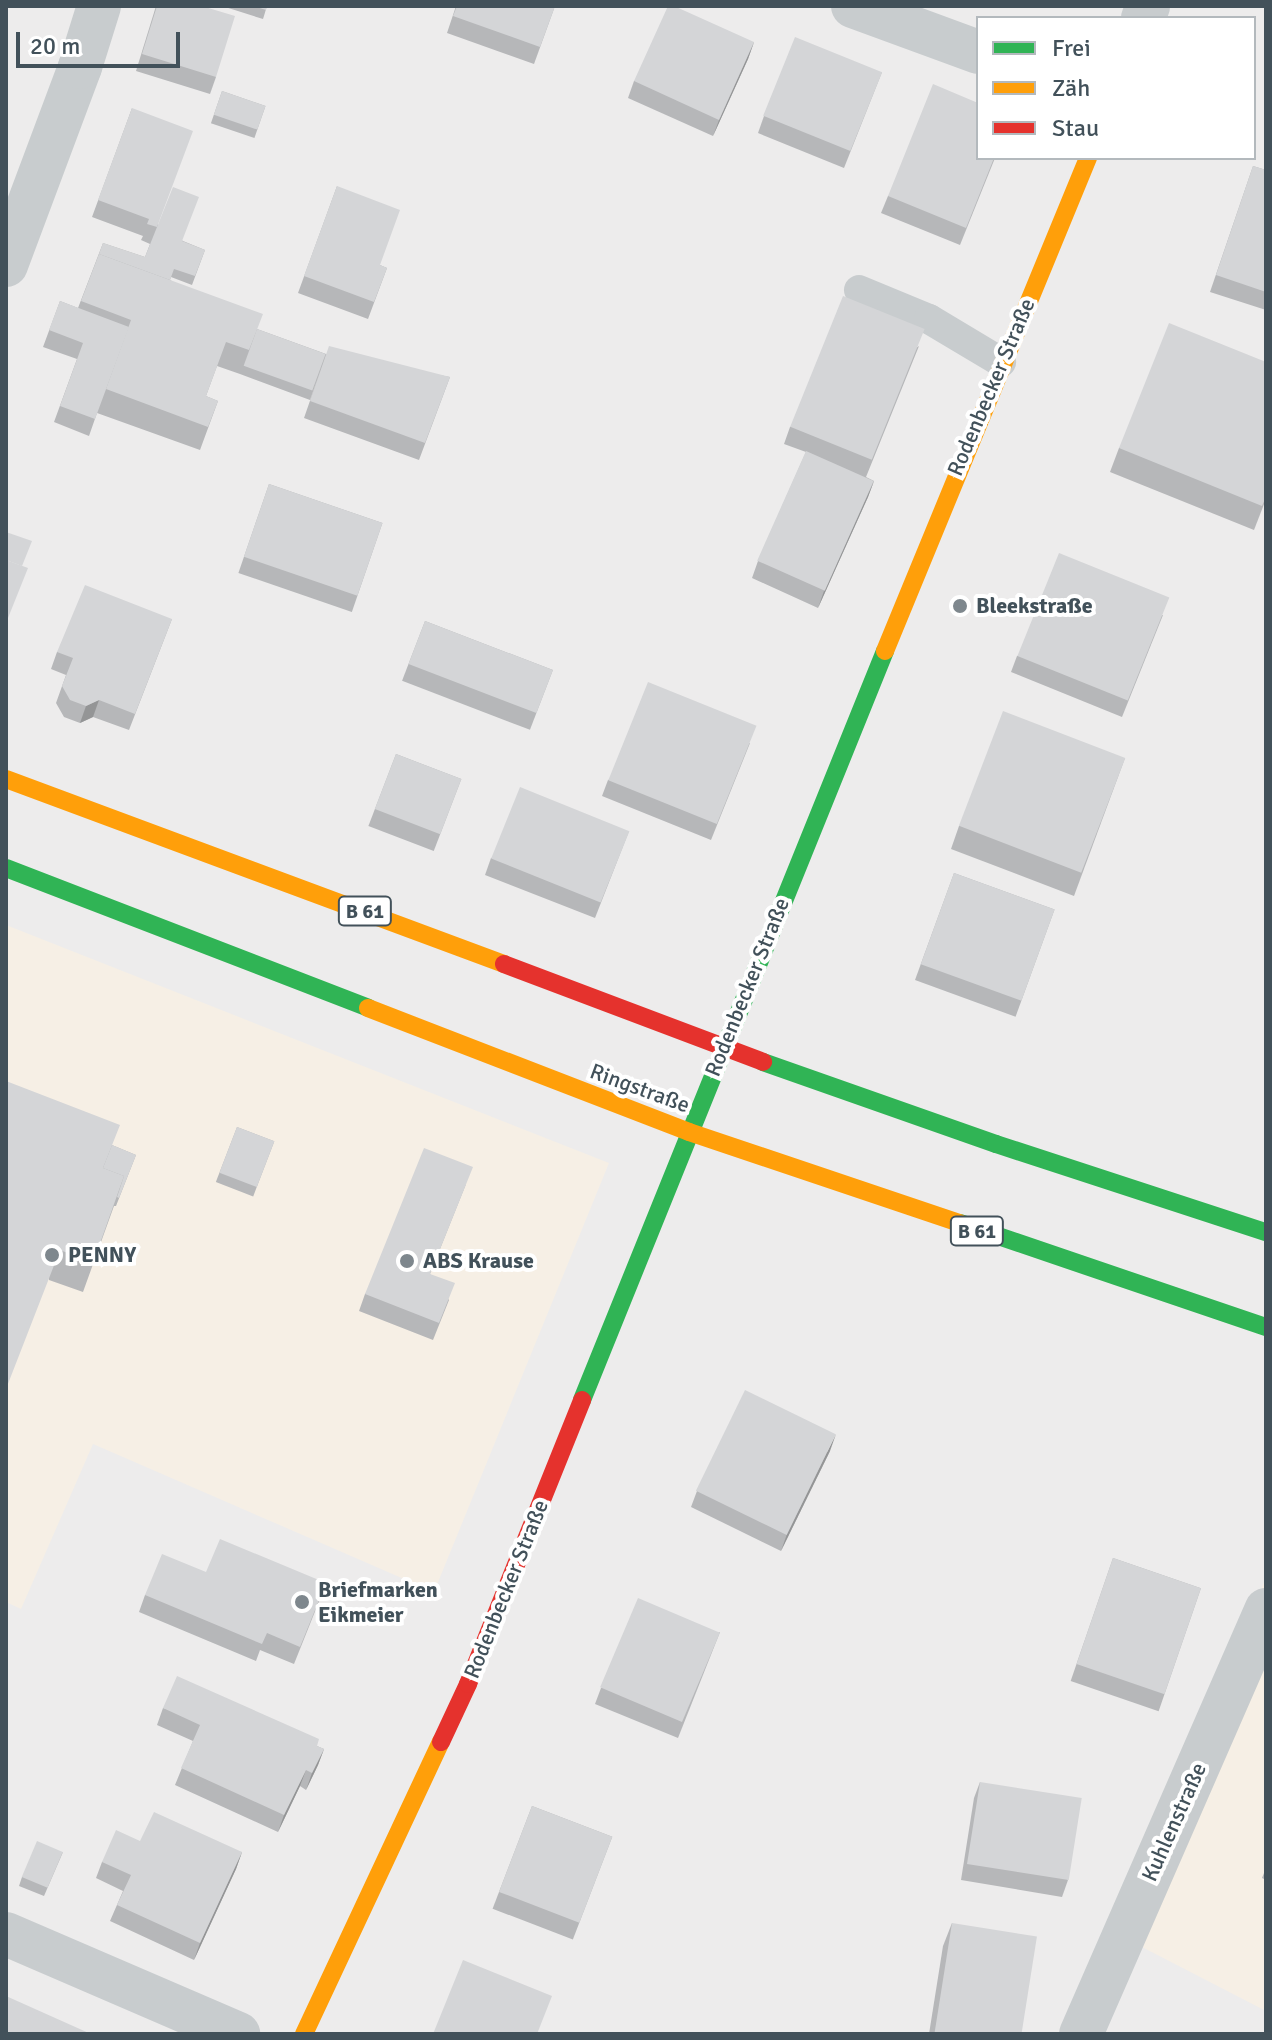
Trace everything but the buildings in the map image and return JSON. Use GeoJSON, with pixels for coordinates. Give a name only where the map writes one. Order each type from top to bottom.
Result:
{"type":"FeatureCollection","features":[{"type":"Feature","properties":{"kind":"main road","name":"Rodenbecker Straße"},"geometry":{"type":"LineString","coordinates":[[304,2034],[468,1684],[722,1047],[1001,362],[1087,160]]}},
{"type":"Feature","properties":{"kind":"main road","name":"B 61"},"geometry":{"type":"LineString","coordinates":[[6,779],[159,833],[722,1047],[996,1144],[1266,1232]]}},
{"type":"Feature","properties":{"kind":"main road","name":"Ringstraße"},"geometry":{"type":"LineString","coordinates":[[6,868],[689,1132],[1266,1327]]}},
{"type":"Feature","properties":{"kind":"street"},"geometry":{"type":"LineString","coordinates":[[6,265],[99,6]]}},
{"type":"Feature","properties":{"kind":"street"},"geometry":{"type":"LineString","coordinates":[[853,6],[976,51]]}},
{"type":"Feature","properties":{"kind":"street","name":"Kuhlenstraße"},"geometry":{"type":"LineString","coordinates":[[1081,2034],[1266,1610]]}},
{"type":"Feature","properties":{"kind":"street"},"geometry":{"type":"LineString","coordinates":[[6,1934],[238,2034]]}},
{"type":"Feature","properties":{"kind":"lane"},"geometry":{"type":"LineString","coordinates":[[859,290],[929,319],[1001,362]]}},
{"type":"Feature","properties":{"kind":"shaded area"},"geometry":{"type":"Polygon","coordinates":[[[6,925],[609,1163],[434,1592],[93,1444],[21,1609],[6,1602],[6,925]]]}},
{"type":"Feature","properties":{"kind":"shaded area"},"geometry":{"type":"Polygon","coordinates":[[[1266,1578],[1266,2011],[1111,1931],[1266,1578]]]}},
{"type":"Feature","properties":{"kind":"traffic: fast"},"geometry":{"type":"LineString","coordinates":[[582,1400],[885,651]]}},
{"type":"Feature","properties":{"kind":"traffic: fast"},"geometry":{"type":"LineString","coordinates":[[6,868],[368,1008]]}},
{"type":"Feature","properties":{"kind":"traffic: fast"},"geometry":{"type":"LineString","coordinates":[[763,1062],[996,1144],[1266,1232]]}},
{"type":"Feature","properties":{"kind":"traffic: fast"},"geometry":{"type":"LineString","coordinates":[[960,1223],[1266,1327]]}},
{"type":"Feature","properties":{"kind":"traffic: slow"},"geometry":{"type":"LineString","coordinates":[[885,651],[1087,160]]}},
{"type":"Feature","properties":{"kind":"traffic: slow"},"geometry":{"type":"LineString","coordinates":[[6,779],[504,964]]}},
{"type":"Feature","properties":{"kind":"traffic: slow"},"geometry":{"type":"LineString","coordinates":[[368,1008],[689,1132],[960,1223]]}},
{"type":"Feature","properties":{"kind":"traffic: slow"},"geometry":{"type":"LineString","coordinates":[[304,2034],[441,1742]]}},
{"type":"Feature","properties":{"kind":"traffic: jam"},"geometry":{"type":"LineString","coordinates":[[504,964],[763,1062]]}},
{"type":"Feature","properties":{"kind":"traffic: jam"},"geometry":{"type":"LineString","coordinates":[[441,1742],[468,1684],[582,1400]]}},
{"type":"Feature","properties":{"kind":"place","name":"Bleekstraße"},"geometry":{"type":"Point","coordinates":[960,606]}},
{"type":"Feature","properties":{"kind":"place","name":"PENNY"},"geometry":{"type":"Point","coordinates":[52,1255]}},
{"type":"Feature","properties":{"kind":"place","name":"ABS Krause"},"geometry":{"type":"Point","coordinates":[407,1261]}},
{"type":"Feature","properties":{"kind":"place","name":"Briefmarken Eikmeier"},"geometry":{"type":"Point","coordinates":[302,1602]}}]}
